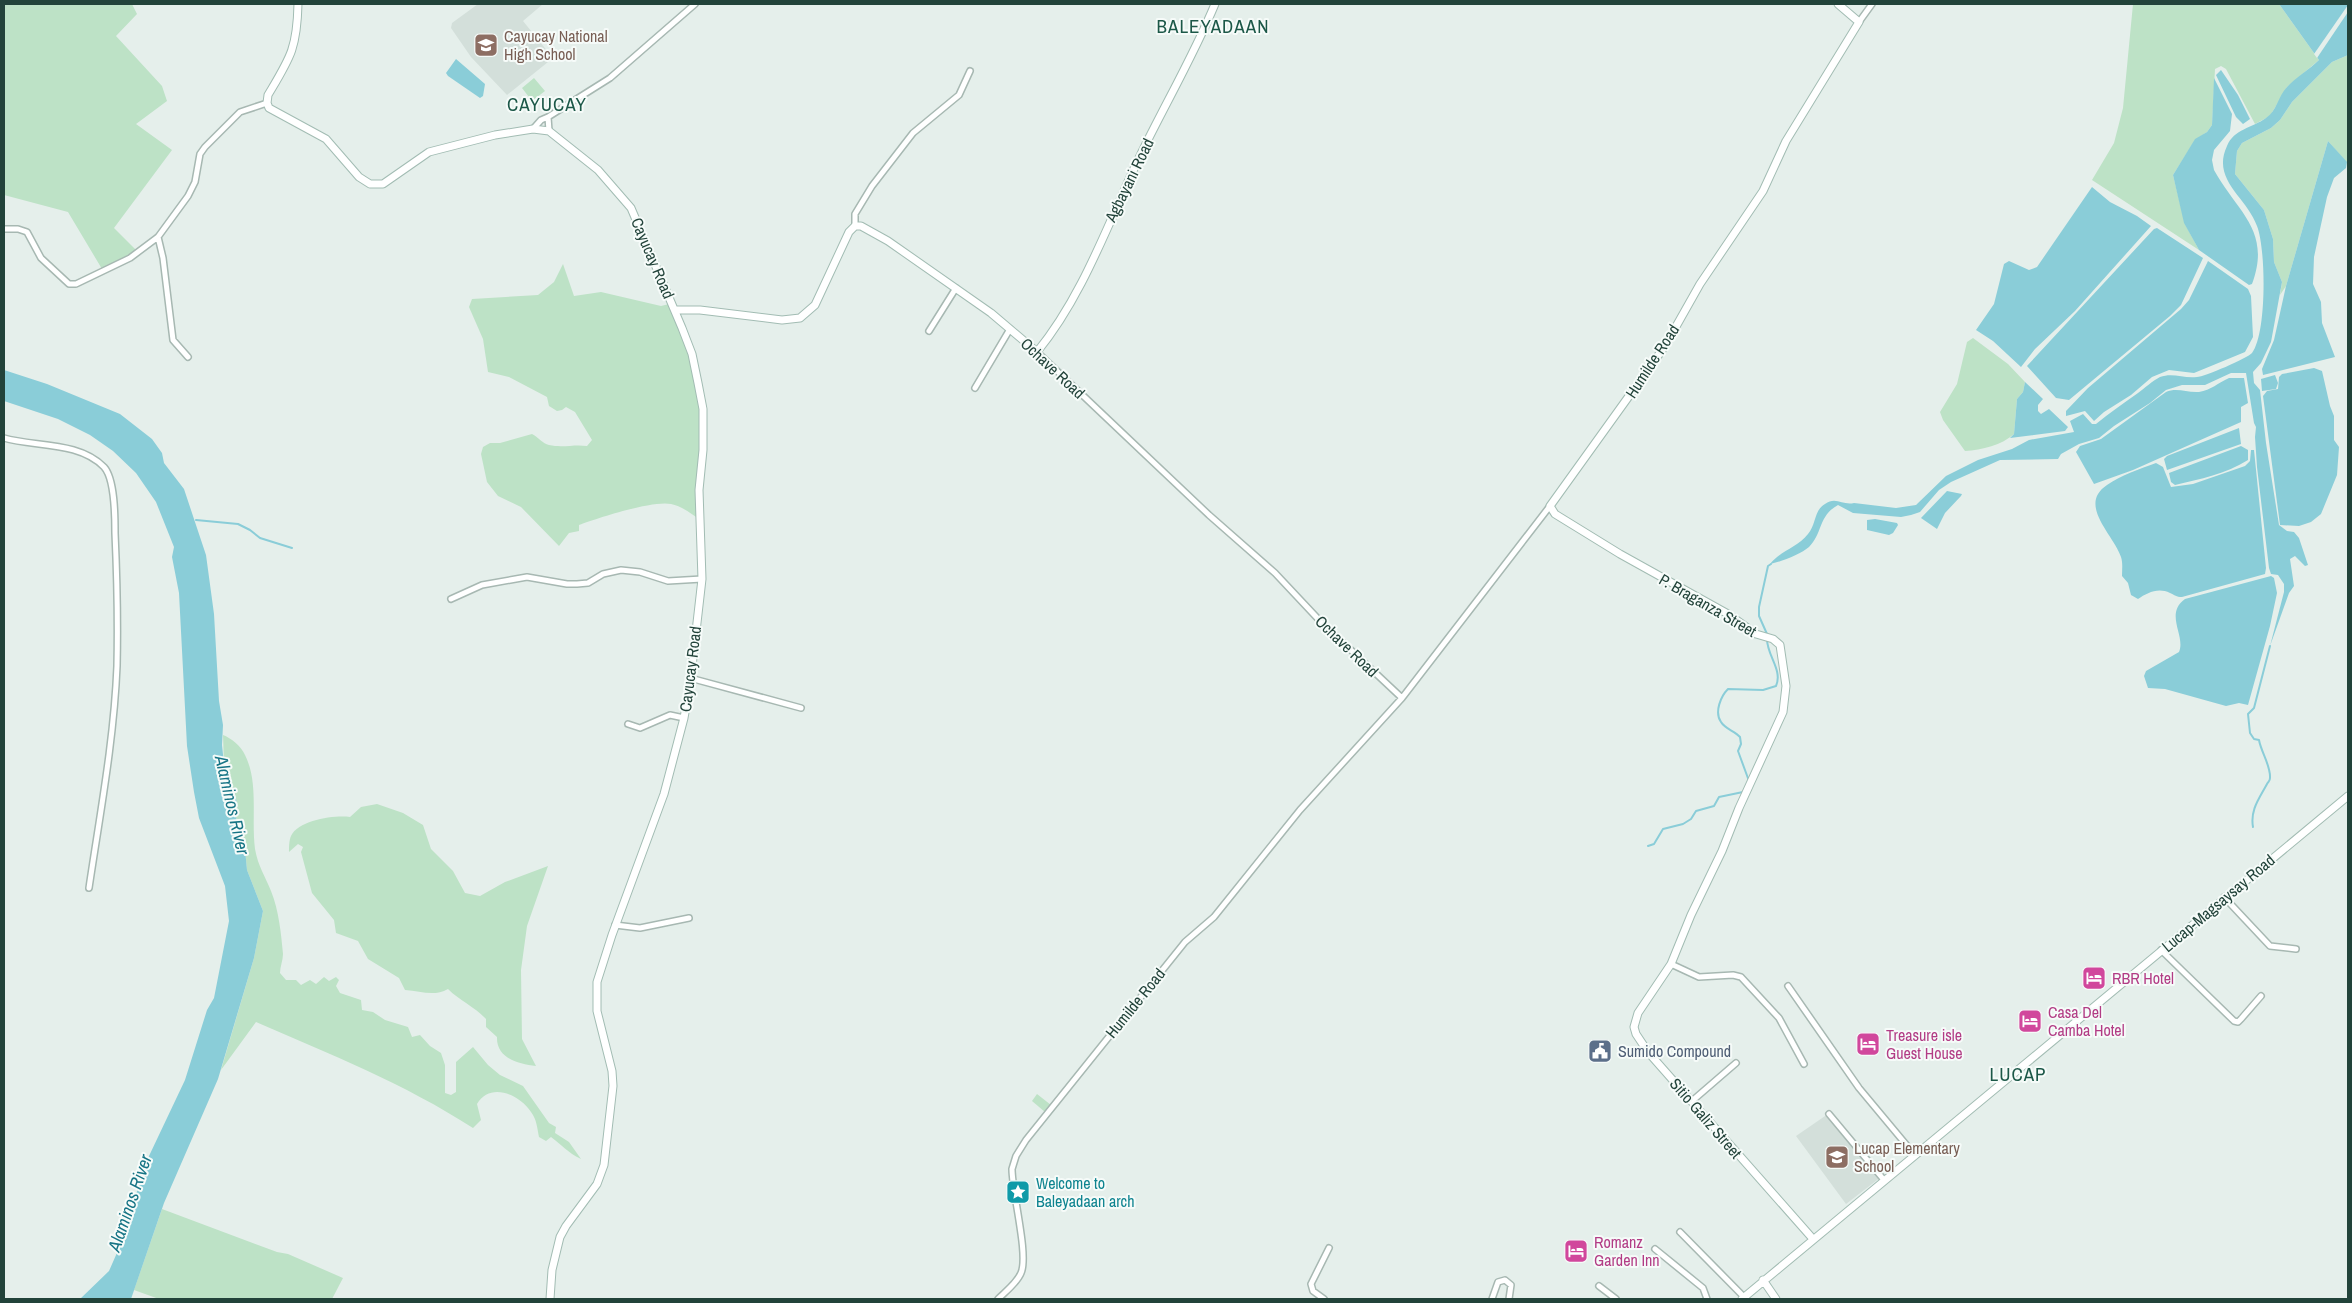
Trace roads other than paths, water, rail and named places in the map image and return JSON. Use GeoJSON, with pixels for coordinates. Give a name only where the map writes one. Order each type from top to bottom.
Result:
{"type":"FeatureCollection","features":[{"type":"Feature","properties":{"kind":"street"},"geometry":{"type":"LineString","coordinates":[[298,4],[296,35],[292,52],[268,95],[267,103],[275,112],[326,139],[359,177],[370,184],[383,184],[429,152],[476,138],[533,129],[549,131],[548,117]]}},
{"type":"Feature","properties":{"kind":"street"},"geometry":{"type":"LineString","coordinates":[[533,129],[541,120],[610,78],[695,4]]}},
{"type":"Feature","properties":{"kind":"street","name":"Agbayani Road"},"geometry":{"type":"LineString","coordinates":[[1036,352],[1055,330],[1084,279],[1108,224],[1183,74],[1214,4]]}},
{"type":"Feature","properties":{"kind":"street"},"geometry":{"type":"LineString","coordinates":[[1838,4],[1859,22]]}},
{"type":"Feature","properties":{"kind":"street","name":"Humilde Road"},"geometry":{"type":"LineString","coordinates":[[998,1299],[1016,1280],[1023,1268],[1023,1254],[1012,1176],[1013,1162],[1026,1140],[1176,953],[1214,917],[1286,827],[1334,771],[1402,698],[1550,506],[1665,346],[1700,284],[1763,191],[1786,141],[1872,4]]}},
{"type":"Feature","properties":{"kind":"street"},"geometry":{"type":"LineString","coordinates":[[675,310],[700,310],[788,320],[800,318],[815,305],[846,236],[855,226],[855,214],[872,186],[904,143],[959,95],[970,71]]}},
{"type":"Feature","properties":{"kind":"street"},"geometry":{"type":"LineString","coordinates":[[4,229],[18,229],[27,232],[40,258],[65,282],[72,285],[130,258],[158,238],[188,196],[196,182],[200,154],[205,146],[240,112],[267,103]]}},
{"type":"Feature","properties":{"kind":"street","name":"Cayucay Road"},"geometry":{"type":"LineString","coordinates":[[549,131],[598,170],[631,208],[692,354],[703,409],[703,450],[699,490],[702,579],[684,718],[664,794],[615,925],[600,973],[596,1000],[613,1086],[607,1151],[597,1184],[560,1237],[552,1270],[550,1299]]}},
{"type":"Feature","properties":{"kind":"street","name":"Ochave Road"},"geometry":{"type":"LineString","coordinates":[[855,226],[871,230],[956,288],[1010,329],[1209,515],[1269,568],[1328,629],[1402,698]]}},
{"type":"Feature","properties":{"kind":"street"},"geometry":{"type":"LineString","coordinates":[[158,238],[163,258],[173,340],[188,357]]}},
{"type":"Feature","properties":{"kind":"street"},"geometry":{"type":"LineString","coordinates":[[929,331],[956,288]]}},
{"type":"Feature","properties":{"kind":"street"},"geometry":{"type":"LineString","coordinates":[[974,388],[1010,329]]}},
{"type":"Feature","properties":{"kind":"street"},"geometry":{"type":"LineString","coordinates":[[4,438],[22,442],[53,444],[88,456],[104,468],[111,483],[117,565],[117,667],[106,771],[89,888]]}},
{"type":"Feature","properties":{"kind":"street","name":"P. Braganza Street"},"geometry":{"type":"LineString","coordinates":[[1550,506],[1555,514],[1580,530],[1766,637],[1779,642],[1786,686],[1783,712],[1707,881]]}},
{"type":"Feature","properties":{"kind":"street"},"geometry":{"type":"LineString","coordinates":[[451,599],[485,584],[532,576],[557,582],[578,584],[588,582],[603,574],[621,570],[640,572],[668,581],[702,579]]}},
{"type":"Feature","properties":{"kind":"street"},"geometry":{"type":"LineString","coordinates":[[690,678],[801,708]]}},
{"type":"Feature","properties":{"kind":"street"},"geometry":{"type":"LineString","coordinates":[[628,724],[640,728],[670,715],[684,718]]}},
{"type":"Feature","properties":{"kind":"street","name":"Lucap-Magsaysay Road"},"geometry":{"type":"LineString","coordinates":[[1743,1298],[1914,1154],[2348,796]]}},
{"type":"Feature","properties":{"kind":"street","name":"Sitio Galiz Street"},"geometry":{"type":"LineString","coordinates":[[1707,881],[1691,914],[1671,964],[1642,1005],[1635,1020],[1636,1034],[1648,1052],[1813,1239]]}},
{"type":"Feature","properties":{"kind":"street"},"geometry":{"type":"LineString","coordinates":[[2224,897],[2270,946],[2296,949]]}},
{"type":"Feature","properties":{"kind":"street"},"geometry":{"type":"LineString","coordinates":[[615,925],[640,928],[689,918]]}},
{"type":"Feature","properties":{"kind":"street"},"geometry":{"type":"LineString","coordinates":[[2161,950],[2234,1022],[2239,1022],[2260,996]]}},
{"type":"Feature","properties":{"kind":"street"},"geometry":{"type":"LineString","coordinates":[[1671,964],[1699,977],[1733,975],[1741,977],[1780,1018],[1804,1064]]}},
{"type":"Feature","properties":{"kind":"street"},"geometry":{"type":"LineString","coordinates":[[1788,986],[1859,1088],[1914,1154]]}},
{"type":"Feature","properties":{"kind":"street"},"geometry":{"type":"LineString","coordinates":[[1692,1101],[1736,1063]]}},
{"type":"Feature","properties":{"kind":"street"},"geometry":{"type":"LineString","coordinates":[[1828,1114],[1884,1180]]}},
{"type":"Feature","properties":{"kind":"street"},"geometry":{"type":"LineString","coordinates":[[1680,1232],[1743,1298]]}},
{"type":"Feature","properties":{"kind":"street"},"geometry":{"type":"LineString","coordinates":[[1324,1299],[1313,1291],[1311,1284],[1329,1248]]}},
{"type":"Feature","properties":{"kind":"street"},"geometry":{"type":"LineString","coordinates":[[1655,1249],[1704,1288],[1707,1299]]}},
{"type":"Feature","properties":{"kind":"street"},"geometry":{"type":"LineString","coordinates":[[1492,1299],[1498,1282],[1505,1280],[1511,1285],[1509,1299]]}},
{"type":"Feature","properties":{"kind":"street"},"geometry":{"type":"LineString","coordinates":[[1763,1280],[1776,1299]]}},
{"type":"Feature","properties":{"kind":"street"},"geometry":{"type":"LineString","coordinates":[[1599,1286],[1616,1299]]}},
{"type":"Feature","properties":{"kind":"water"},"geometry":{"type":"Polygon","coordinates":[[[2279,4],[2348,4],[2348,55],[2332,62],[2292,102],[2280,120],[2271,128],[2242,143],[2237,151],[2235,174],[2264,210],[2273,239],[2274,262],[2282,282],[2271,342],[2261,363],[2253,372],[2254,383],[2260,390],[2279,525],[2287,531],[2294,532],[2299,538],[2308,565],[2305,566],[2295,556],[2290,559],[2294,586],[2289,593],[2270,646],[2284,592],[2284,584],[2278,575],[2271,574],[2269,568],[2257,467],[2256,427],[2246,373],[2231,373],[2205,385],[2182,385],[2166,390],[2099,438],[2079,444],[2061,454],[2058,459],[2000,460],[1951,482],[1939,490],[1920,512],[1911,515],[1901,517],[1853,513],[1838,505],[1827,514],[1817,536],[1809,547],[1791,557],[1770,564],[1779,555],[1804,539],[1811,530],[1821,507],[1829,502],[1836,501],[1896,508],[1916,505],[1946,476],[1978,460],[2012,449],[2029,440],[2074,432],[2070,421],[2083,414],[2092,424],[2096,424],[2160,377],[2169,375],[2201,376],[2235,363],[2252,353],[2257,343],[2263,310],[2264,291],[2260,237],[2252,216],[2227,179],[2223,158],[2230,140],[2239,132],[2270,115],[2287,87],[2319,60],[2279,4]]]}},
{"type":"Feature","properties":{"kind":"water"},"geometry":{"type":"Polygon","coordinates":[[[456,59],[485,84],[483,96],[480,98],[448,76],[446,73],[456,59]]]}},
{"type":"Feature","properties":{"kind":"water"},"geometry":{"type":"Polygon","coordinates":[[[2221,70],[2238,95],[2250,119],[2243,124],[2236,117],[2216,75],[2221,70]]]}},
{"type":"Feature","properties":{"kind":"water"},"geometry":{"type":"Polygon","coordinates":[[[2214,78],[2232,114],[2230,131],[2214,150],[2212,160],[2214,170],[2249,222],[2255,235],[2258,249],[2257,265],[2252,284],[2249,285],[2199,250],[2184,223],[2173,175],[2195,139],[2207,132],[2212,125],[2214,78]]]}},
{"type":"Feature","properties":{"kind":"water"},"geometry":{"type":"Polygon","coordinates":[[[2328,141],[2347,162],[2346,168],[2334,178],[2327,197],[2314,257],[2313,284],[2321,302],[2322,323],[2335,357],[2263,375],[2262,369],[2274,340],[2286,286],[2328,141]]]}},
{"type":"Feature","properties":{"kind":"water"},"geometry":{"type":"Polygon","coordinates":[[[2092,187],[2110,202],[2137,216],[2151,226],[2075,311],[2035,349],[2021,367],[1993,341],[1976,330],[1994,304],[2004,264],[2009,261],[2029,270],[2037,267],[2092,187]]]}},
{"type":"Feature","properties":{"kind":"water"},"geometry":{"type":"Polygon","coordinates":[[[2157,228],[2203,258],[2181,305],[2069,400],[2056,398],[2027,366],[2157,228]]]}},
{"type":"Feature","properties":{"kind":"water"},"geometry":{"type":"Polygon","coordinates":[[[2208,261],[2248,289],[2251,296],[2253,337],[2245,352],[2194,373],[2169,370],[2152,377],[2131,395],[2104,412],[2094,421],[2085,411],[2066,416],[2066,411],[2088,388],[2181,309],[2189,300],[2208,261]]]}},
{"type":"Feature","properties":{"kind":"water"},"geometry":{"type":"Polygon","coordinates":[[[2314,368],[2322,371],[2334,416],[2334,440],[2339,447],[2337,475],[2321,514],[2311,522],[2299,526],[2280,525],[2263,396],[2267,391],[2278,389],[2279,377],[2282,374],[2314,368]]]}},
{"type":"Feature","properties":{"kind":"water","name":"Alaminos River"},"geometry":{"type":"Polygon","coordinates":[[[4,370],[47,384],[120,414],[152,439],[162,453],[164,463],[184,489],[206,555],[214,614],[219,701],[223,725],[222,745],[224,764],[237,802],[235,814],[245,849],[247,870],[263,911],[254,958],[218,1079],[164,1203],[131,1299],[80,1299],[109,1271],[127,1230],[131,1209],[149,1156],[185,1080],[207,1010],[214,998],[229,921],[225,886],[199,818],[194,792],[187,746],[179,593],[172,557],[174,547],[156,502],[136,473],[113,451],[90,435],[58,419],[4,401],[4,370]]]}},
{"type":"Feature","properties":{"kind":"water"},"geometry":{"type":"Polygon","coordinates":[[[2275,375],[2278,383],[2276,389],[2262,391],[2261,379],[2275,375]]]}},
{"type":"Feature","properties":{"kind":"water"},"geometry":{"type":"Polygon","coordinates":[[[2229,378],[2244,378],[2248,403],[2241,407],[2241,422],[2133,470],[2094,484],[2076,452],[2080,446],[2101,439],[2166,392],[2174,390],[2199,392],[2229,378]]]}},
{"type":"Feature","properties":{"kind":"water"},"geometry":{"type":"Polygon","coordinates":[[[2025,382],[2043,399],[2038,405],[2038,411],[2041,414],[2049,409],[2068,427],[2065,431],[2010,438],[2014,434],[2017,399],[2023,392],[2025,382]]]}},
{"type":"Feature","properties":{"kind":"water"},"geometry":{"type":"Polygon","coordinates":[[[2239,428],[2241,444],[2167,470],[2164,459],[2167,456],[2239,428]]]}},
{"type":"Feature","properties":{"kind":"water"},"geometry":{"type":"Polygon","coordinates":[[[2241,446],[2248,450],[2248,460],[2240,465],[2194,481],[2175,485],[2171,482],[2169,473],[2241,446]]]}},
{"type":"Feature","properties":{"kind":"water"},"geometry":{"type":"Polygon","coordinates":[[[2251,450],[2254,450],[2266,568],[2265,574],[2182,597],[2166,591],[2149,593],[2138,599],[2131,595],[2128,583],[2122,576],[2121,557],[2096,511],[2099,493],[2118,478],[2156,463],[2163,467],[2171,487],[2193,484],[2245,466],[2250,461],[2251,450]]]}},
{"type":"Feature","properties":{"kind":"water"},"geometry":{"type":"Polygon","coordinates":[[[1947,491],[1962,494],[1945,513],[1937,529],[1921,518],[1947,491]]]}},
{"type":"Feature","properties":{"kind":"water"},"geometry":{"type":"Polygon","coordinates":[[[1875,519],[1897,523],[1898,525],[1893,533],[1889,535],[1867,530],[1867,520],[1875,519]]]}},
{"type":"Feature","properties":{"kind":"water"},"geometry":{"type":"Polygon","coordinates":[[[2271,576],[2274,578],[2277,593],[2248,705],[2239,703],[2226,706],[2165,689],[2148,688],[2144,676],[2146,671],[2179,652],[2180,639],[2176,611],[2185,599],[2271,576]]]}},
{"type":"Feature","properties":{"kind":"waterway"},"geometry":{"type":"LineString","coordinates":[[196,520],[238,524],[260,538],[292,548]]}},
{"type":"Feature","properties":{"kind":"waterway"},"geometry":{"type":"LineString","coordinates":[[1767,634],[1759,616],[1759,607],[1768,566],[1771,564]]}},
{"type":"Feature","properties":{"kind":"waterway"},"geometry":{"type":"LineString","coordinates":[[1749,781],[1738,751],[1741,744],[1740,737],[1723,724],[1719,718],[1718,709],[1728,689],[1763,690],[1776,686],[1778,674],[1769,651],[1767,639]]}},
{"type":"Feature","properties":{"kind":"waterway"},"geometry":{"type":"LineString","coordinates":[[2253,827],[2254,810],[2270,780],[2270,773],[2259,740],[2254,739],[2250,733],[2248,714],[2254,708],[2270,646]]}},
{"type":"Feature","properties":{"kind":"waterway"},"geometry":{"type":"LineString","coordinates":[[1648,846],[1654,844],[1663,829],[1683,824],[1691,819],[1696,811],[1714,806],[1719,797],[1743,792]]}},
{"type":"Feature","properties":{"kind":"place","name":"Cayucay National High School"},"geometry":{"type":"Point","coordinates":[486,45]}},
{"type":"Feature","properties":{"kind":"place","name":"RBR Hotel"},"geometry":{"type":"Point","coordinates":[2094,978]}},
{"type":"Feature","properties":{"kind":"place","name":"Casa Del Camba Hotel"},"geometry":{"type":"Point","coordinates":[2030,1021]}},
{"type":"Feature","properties":{"kind":"place","name":"Treasure isle Guest House"},"geometry":{"type":"Point","coordinates":[1868,1044]}},
{"type":"Feature","properties":{"kind":"place","name":"Sumido Compound"},"geometry":{"type":"Point","coordinates":[1600,1051]}},
{"type":"Feature","properties":{"kind":"place","name":"Lucap Elementary School"},"geometry":{"type":"Point","coordinates":[1837,1157]}},
{"type":"Feature","properties":{"kind":"place","name":"Welcome to Baleyadaan arch"},"geometry":{"type":"Point","coordinates":[1018,1192]}},
{"type":"Feature","properties":{"kind":"place","name":"Romanz Garden Inn"},"geometry":{"type":"Point","coordinates":[1576,1251]}},
{"type":"Feature","properties":{"kind":"district","name":"BALEYADAAN"},"geometry":{"type":"Point","coordinates":[1213,26]}},
{"type":"Feature","properties":{"kind":"district","name":"CAYUCAY"},"geometry":{"type":"Point","coordinates":[547,104]}},
{"type":"Feature","properties":{"kind":"district","name":"LUCAP"},"geometry":{"type":"Point","coordinates":[2018,1074]}}]}
